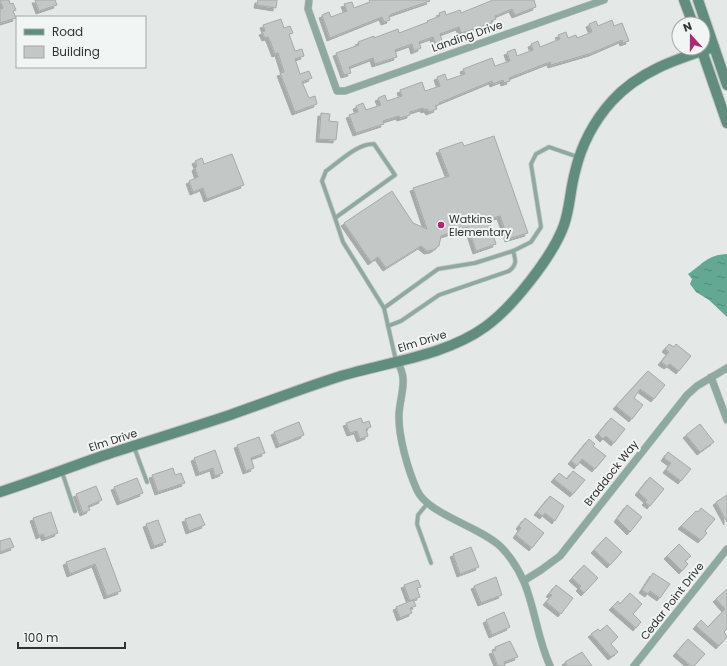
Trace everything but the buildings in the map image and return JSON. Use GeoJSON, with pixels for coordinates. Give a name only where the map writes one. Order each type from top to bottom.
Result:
{"type":"FeatureCollection","features":[{"type":"Feature","properties":{"kind":"street","name":"Landing Drive"},"geometry":{"type":"LineString","coordinates":[[309,0],[308,9],[337,91],[352,88],[604,0]]}},
{"type":"Feature","properties":{"kind":"street"},"geometry":{"type":"LineString","coordinates":[[684,0],[690,16]]}},
{"type":"Feature","properties":{"kind":"street"},"geometry":{"type":"LineString","coordinates":[[698,0],[727,86]]}},
{"type":"Feature","properties":{"kind":"street","name":"Elm Drive"},"geometry":{"type":"LineString","coordinates":[[0,492],[342,376],[396,362],[446,347],[469,338],[499,317],[538,270],[563,227],[579,157],[587,138],[599,118],[613,100],[626,88],[658,67],[683,56]]}},
{"type":"Feature","properties":{"kind":"street"},"geometry":{"type":"LineString","coordinates":[[704,56],[727,123]]}},
{"type":"Feature","properties":{"kind":"street"},"geometry":{"type":"LineString","coordinates":[[396,362],[402,369],[404,382],[399,413],[406,459],[417,492],[428,504],[488,536],[501,547],[525,580],[541,643],[550,666]]}},
{"type":"Feature","properties":{"kind":"street","name":"Braddock Way"},"geometry":{"type":"LineString","coordinates":[[525,580],[542,570],[560,556],[687,396],[711,377],[727,368]]}},
{"type":"Feature","properties":{"kind":"street","name":"Braddock Way"},"geometry":{"type":"LineString","coordinates":[[711,377],[727,374]]}},
{"type":"Feature","properties":{"kind":"street"},"geometry":{"type":"LineString","coordinates":[[711,377],[727,420]]}},
{"type":"Feature","properties":{"kind":"street","name":"Cedar Point Drive"},"geometry":{"type":"LineString","coordinates":[[634,666],[727,549]]}},
{"type":"Feature","properties":{"kind":"lane"},"geometry":{"type":"LineString","coordinates":[[335,218],[395,175],[374,144],[368,144],[360,147],[326,171],[322,176],[322,181],[343,242],[384,308],[396,362]]}},
{"type":"Feature","properties":{"kind":"lane"},"geometry":{"type":"LineString","coordinates":[[384,308],[438,268],[475,263],[513,251],[531,242],[541,227],[531,164],[536,154],[549,147],[579,157]]}},
{"type":"Feature","properties":{"kind":"lane"},"geometry":{"type":"LineString","coordinates":[[388,326],[402,321],[439,295],[509,271],[516,263],[513,251]]}},
{"type":"Feature","properties":{"kind":"lane"},"geometry":{"type":"LineString","coordinates":[[134,446],[147,482]]}},
{"type":"Feature","properties":{"kind":"lane"},"geometry":{"type":"LineString","coordinates":[[61,471],[75,511]]}},
{"type":"Feature","properties":{"kind":"lane"},"geometry":{"type":"LineString","coordinates":[[428,504],[418,515],[417,524],[431,563]]}},
{"type":"Feature","properties":{"kind":"water"},"geometry":{"type":"Polygon","coordinates":[[[727,254],[727,317],[709,300],[696,292],[690,284],[692,279],[688,274],[710,258],[727,254]]]}},
{"type":"Feature","properties":{"kind":"place","name":"Watkins Elementary"},"geometry":{"type":"Point","coordinates":[441,225]}}]}
